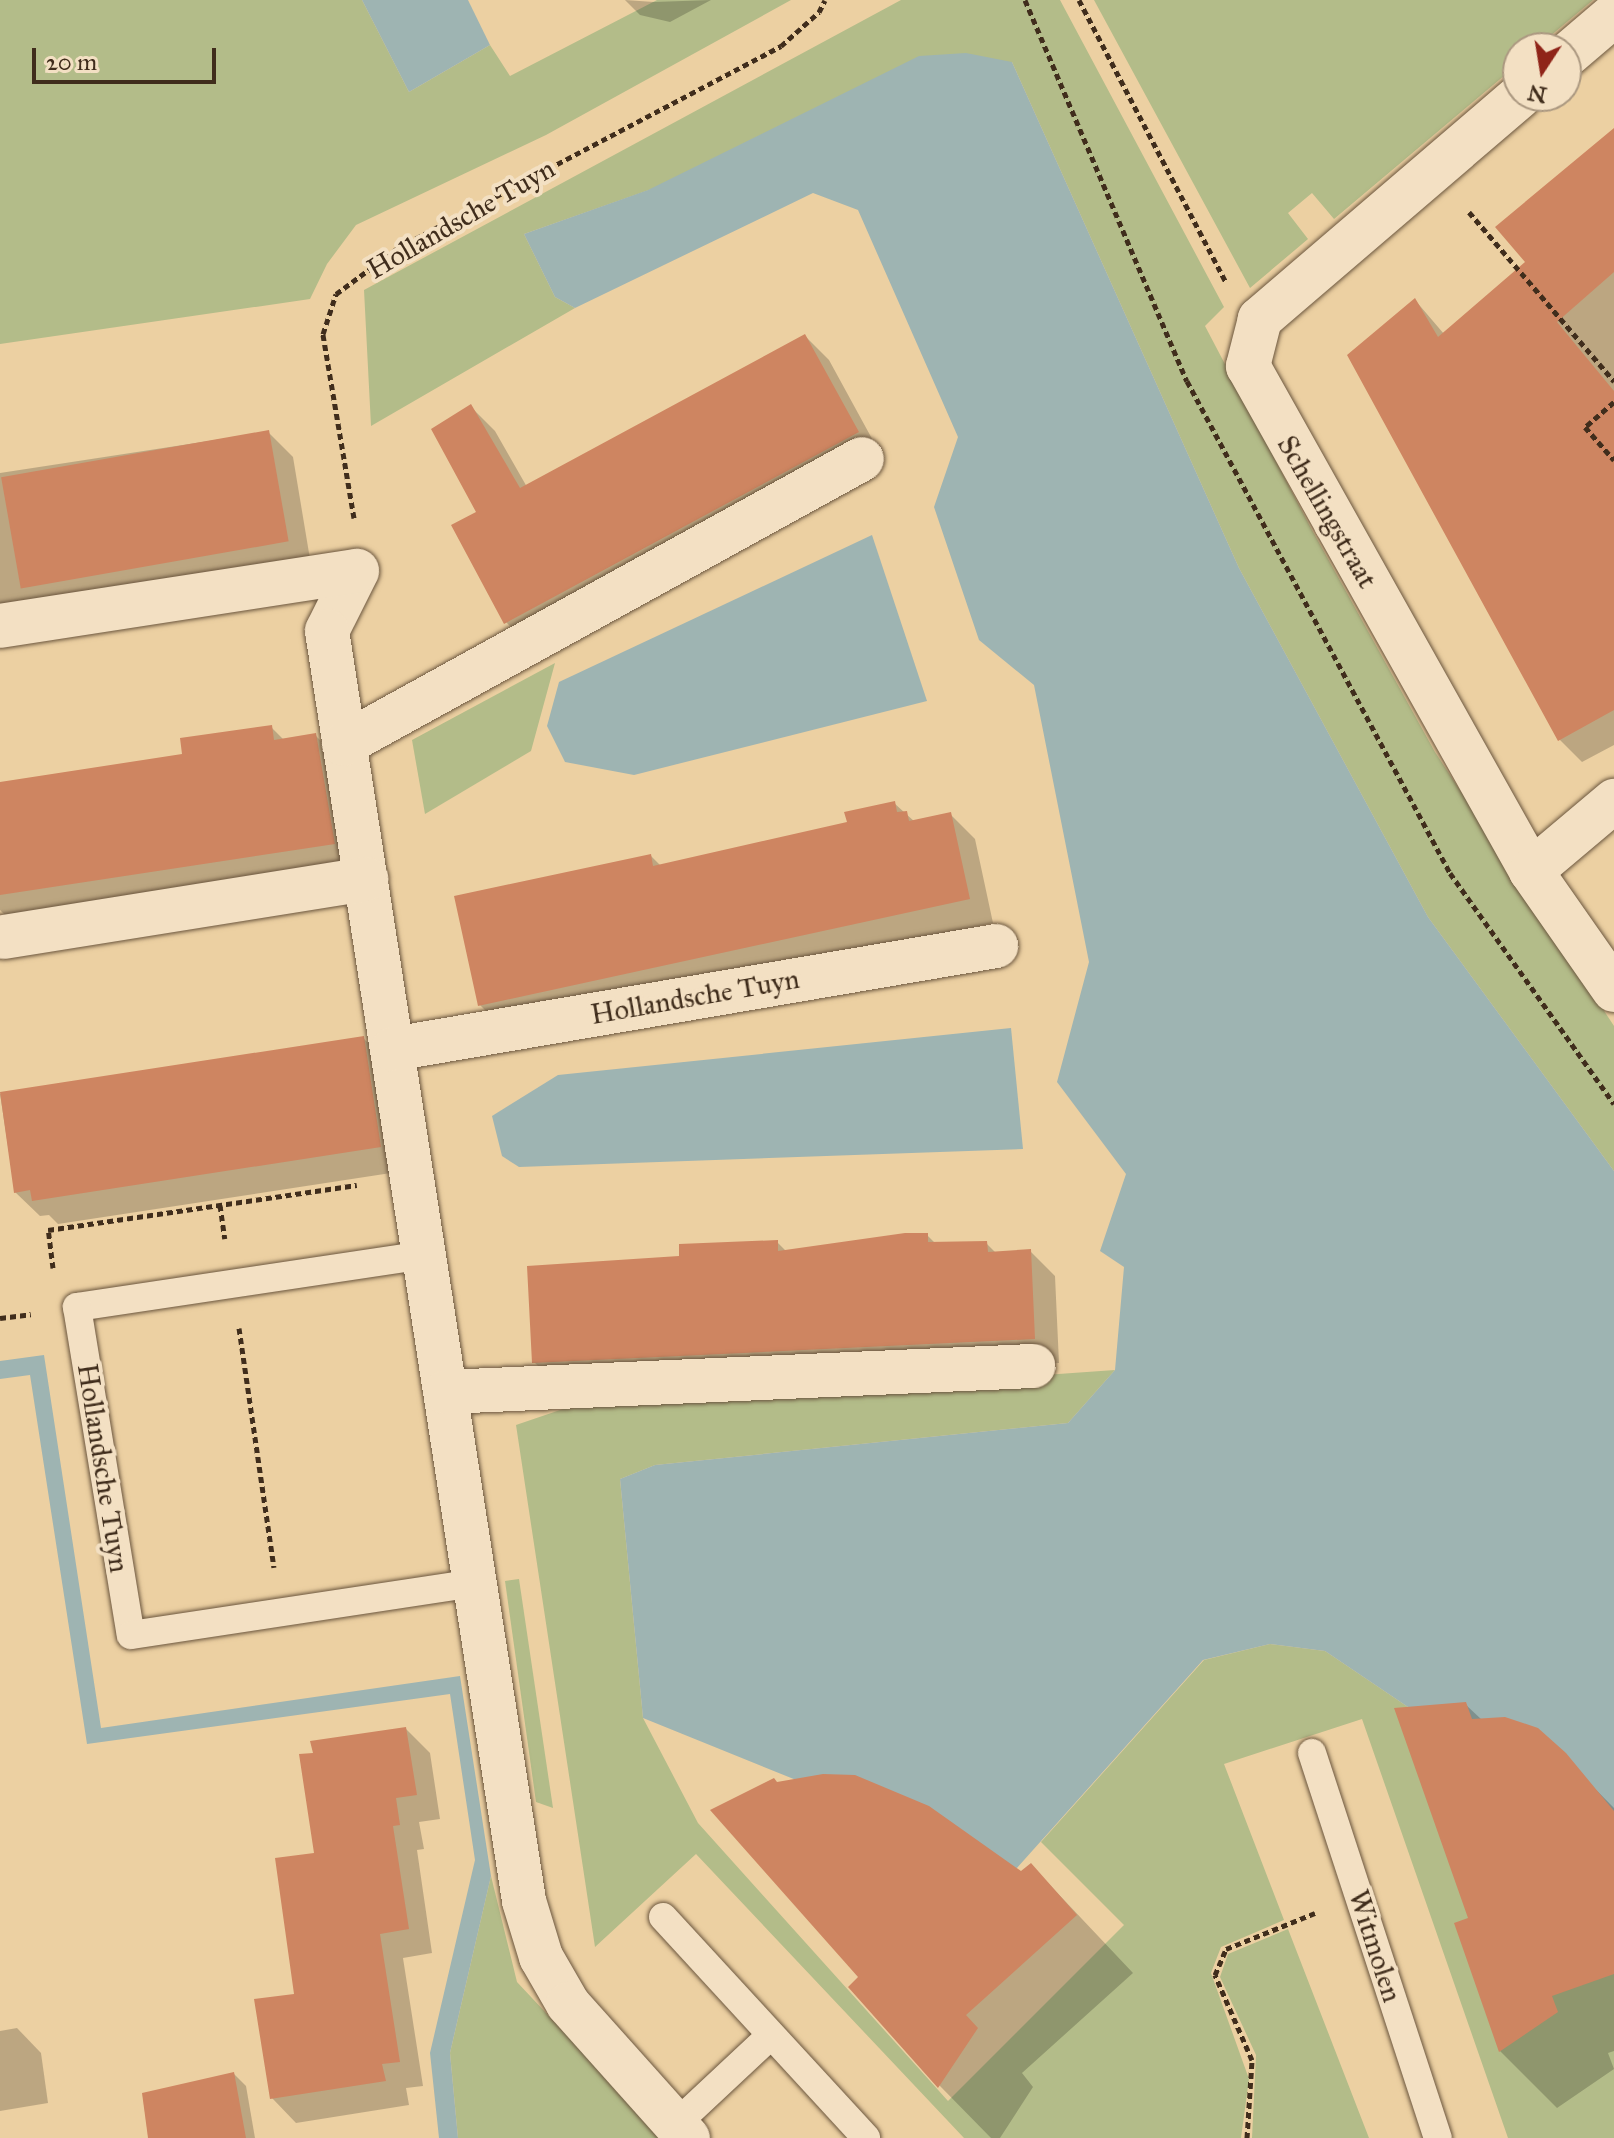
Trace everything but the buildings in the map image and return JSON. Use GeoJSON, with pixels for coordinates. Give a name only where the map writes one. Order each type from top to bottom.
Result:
{"type":"FeatureCollection","features":[{"type":"Feature","properties":{"kind":"street"},"geometry":{"type":"LineString","coordinates":[[1582,42],[1614,15]]}},
{"type":"Feature","properties":{"kind":"street"},"geometry":{"type":"LineString","coordinates":[[1260,319],[1502,111]]}},
{"type":"Feature","properties":{"kind":"street","name":"Schellingstraat"},"geometry":{"type":"LineString","coordinates":[[1260,319],[1248,366],[1261,396],[1531,871],[1614,990]]}},
{"type":"Feature","properties":{"kind":"street"},"geometry":{"type":"LineString","coordinates":[[344,744],[862,459]]}},
{"type":"Feature","properties":{"kind":"street"},"geometry":{"type":"LineString","coordinates":[[0,626],[357,571]]}},
{"type":"Feature","properties":{"kind":"street"},"geometry":{"type":"LineString","coordinates":[[357,571],[327,631],[524,1901],[541,1957],[568,2004],[682,2131]]}},
{"type":"Feature","properties":{"kind":"street"},"geometry":{"type":"LineString","coordinates":[[1531,871],[1614,801]]}},
{"type":"Feature","properties":{"kind":"street"},"geometry":{"type":"LineString","coordinates":[[4,937],[366,879]]}},
{"type":"Feature","properties":{"kind":"street","name":"Hollandsche Tuyn"},"geometry":{"type":"LineString","coordinates":[[393,1049],[996,946]]}},
{"type":"Feature","properties":{"kind":"street"},"geometry":{"type":"LineString","coordinates":[[446,1392],[1033,1366]]}},
{"type":"Feature","properties":{"kind":"lane","name":"Hollandsche Tuyn"},"geometry":{"type":"LineString","coordinates":[[425,1255],[77,1307],[79,1322],[131,1635],[474,1583]]}},
{"type":"Feature","properties":{"kind":"lane","name":"Witmolen"},"geometry":{"type":"LineString","coordinates":[[1312,1753],[1438,2138]]}},
{"type":"Feature","properties":{"kind":"lane"},"geometry":{"type":"LineString","coordinates":[[663,1917],[866,2138]]}},
{"type":"Feature","properties":{"kind":"lane"},"geometry":{"type":"LineString","coordinates":[[682,2131],[771,2035]]}},
{"type":"Feature","properties":{"kind":"path","name":"Hollandsche Tuyn"},"geometry":{"type":"LineString","coordinates":[[357,571],[353,512],[323,334],[336,294],[398,248],[781,46],[819,12],[825,0]]}},
{"type":"Feature","properties":{"kind":"path"},"geometry":{"type":"LineString","coordinates":[[1025,0],[1202,410],[1450,873],[1614,1104]]}},
{"type":"Feature","properties":{"kind":"path"},"geometry":{"type":"LineString","coordinates":[[1079,0],[1233,297],[1260,319]]}},
{"type":"Feature","properties":{"kind":"path"},"geometry":{"type":"LineString","coordinates":[[1433,170],[1614,381]]}},
{"type":"Feature","properties":{"kind":"path"},"geometry":{"type":"LineString","coordinates":[[1614,402],[1585,427],[1614,460]]}},
{"type":"Feature","properties":{"kind":"path"},"geometry":{"type":"LineString","coordinates":[[48,1230],[413,1177]]}},
{"type":"Feature","properties":{"kind":"path"},"geometry":{"type":"LineString","coordinates":[[220,1205],[281,1612]]}},
{"type":"Feature","properties":{"kind":"path"},"geometry":{"type":"LineString","coordinates":[[1247,2138],[1252,2060],[1215,1975],[1226,1949],[1359,1896]]}},
{"type":"Feature","properties":{"kind":"green space"},"geometry":{"type":"Polygon","coordinates":[[[0,0],[362,0],[409,92],[490,45],[510,76],[657,0],[791,0],[546,135],[356,225],[327,264],[310,299],[0,344],[0,0]]]}},
{"type":"Feature","properties":{"kind":"green space"},"geometry":{"type":"Polygon","coordinates":[[[901,0],[1060,0],[1224,307],[1205,326],[1312,530],[1435,752],[1614,1026],[1614,1171],[1428,917],[1239,568],[1012,62],[524,234],[555,297],[575,308],[371,426],[364,290],[901,0]]]}},
{"type":"Feature","properties":{"kind":"green space"},"geometry":{"type":"Polygon","coordinates":[[[1094,0],[1593,0],[1555,32],[1502,32],[1502,77],[1334,219],[1312,193],[1288,213],[1308,239],[1250,288],[1094,0]]]}},
{"type":"Feature","properties":{"kind":"green space"},"geometry":{"type":"Polygon","coordinates":[[[555,663],[531,751],[425,814],[412,740],[555,663]]]}},
{"type":"Feature","properties":{"kind":"green space"},"geometry":{"type":"Polygon","coordinates":[[[1115,1370],[1068,1423],[655,1465],[620,1479],[643,1718],[698,1823],[948,2101],[1124,1925],[1041,1842],[1204,1660],[1270,1644],[1325,1651],[1614,1846],[1614,2138],[1508,2138],[1362,1719],[1224,1764],[1284,1920],[1221,1947],[1211,1973],[1249,2079],[1241,2138],[964,2138],[696,1854],[595,1947],[516,1425],[563,1409],[1115,1370]]]}},
{"type":"Feature","properties":{"kind":"green space"},"geometry":{"type":"Polygon","coordinates":[[[519,1579],[553,1808],[536,1802],[505,1581],[519,1579]]]}},
{"type":"Feature","properties":{"kind":"green space"},"geometry":{"type":"Polygon","coordinates":[[[491,1876],[517,1982],[663,2138],[458,2138],[450,2053],[491,1876]]]}},
{"type":"Feature","properties":{"kind":"green space"},"geometry":{"type":"Polygon","coordinates":[[[1288,1929],[1369,2138],[1252,2138],[1256,2055],[1220,1977],[1228,1954],[1288,1929]]]}},
{"type":"Feature","properties":{"kind":"water"},"geometry":{"type":"Polygon","coordinates":[[[362,0],[468,0],[490,45],[409,92],[362,0]]]}},
{"type":"Feature","properties":{"kind":"water"},"geometry":{"type":"Polygon","coordinates":[[[966,53],[1012,62],[1239,568],[1428,917],[1614,1171],[1614,1846],[1325,1651],[1270,1644],[1203,1660],[1016,1869],[643,1718],[620,1479],[655,1465],[1068,1423],[1115,1370],[1124,1267],[1100,1251],[1126,1174],[1057,1082],[1089,962],[1034,685],[979,640],[934,507],[958,437],[858,210],[813,193],[575,308],[555,297],[524,234],[648,190],[919,56],[966,53]]]}},
{"type":"Feature","properties":{"kind":"water"},"geometry":{"type":"Polygon","coordinates":[[[872,535],[927,701],[634,775],[565,762],[547,726],[559,682],[872,535]]]}},
{"type":"Feature","properties":{"kind":"water"},"geometry":{"type":"Polygon","coordinates":[[[1011,1028],[1023,1149],[519,1167],[502,1156],[492,1116],[558,1075],[1011,1028]]]}},
{"type":"Feature","properties":{"kind":"water"},"geometry":{"type":"Polygon","coordinates":[[[44,1355],[101,1728],[460,1676],[491,1876],[450,2053],[458,2138],[439,2138],[430,2053],[475,1860],[450,1694],[87,1744],[30,1375],[0,1379],[0,1361],[44,1355]]]}}]}
